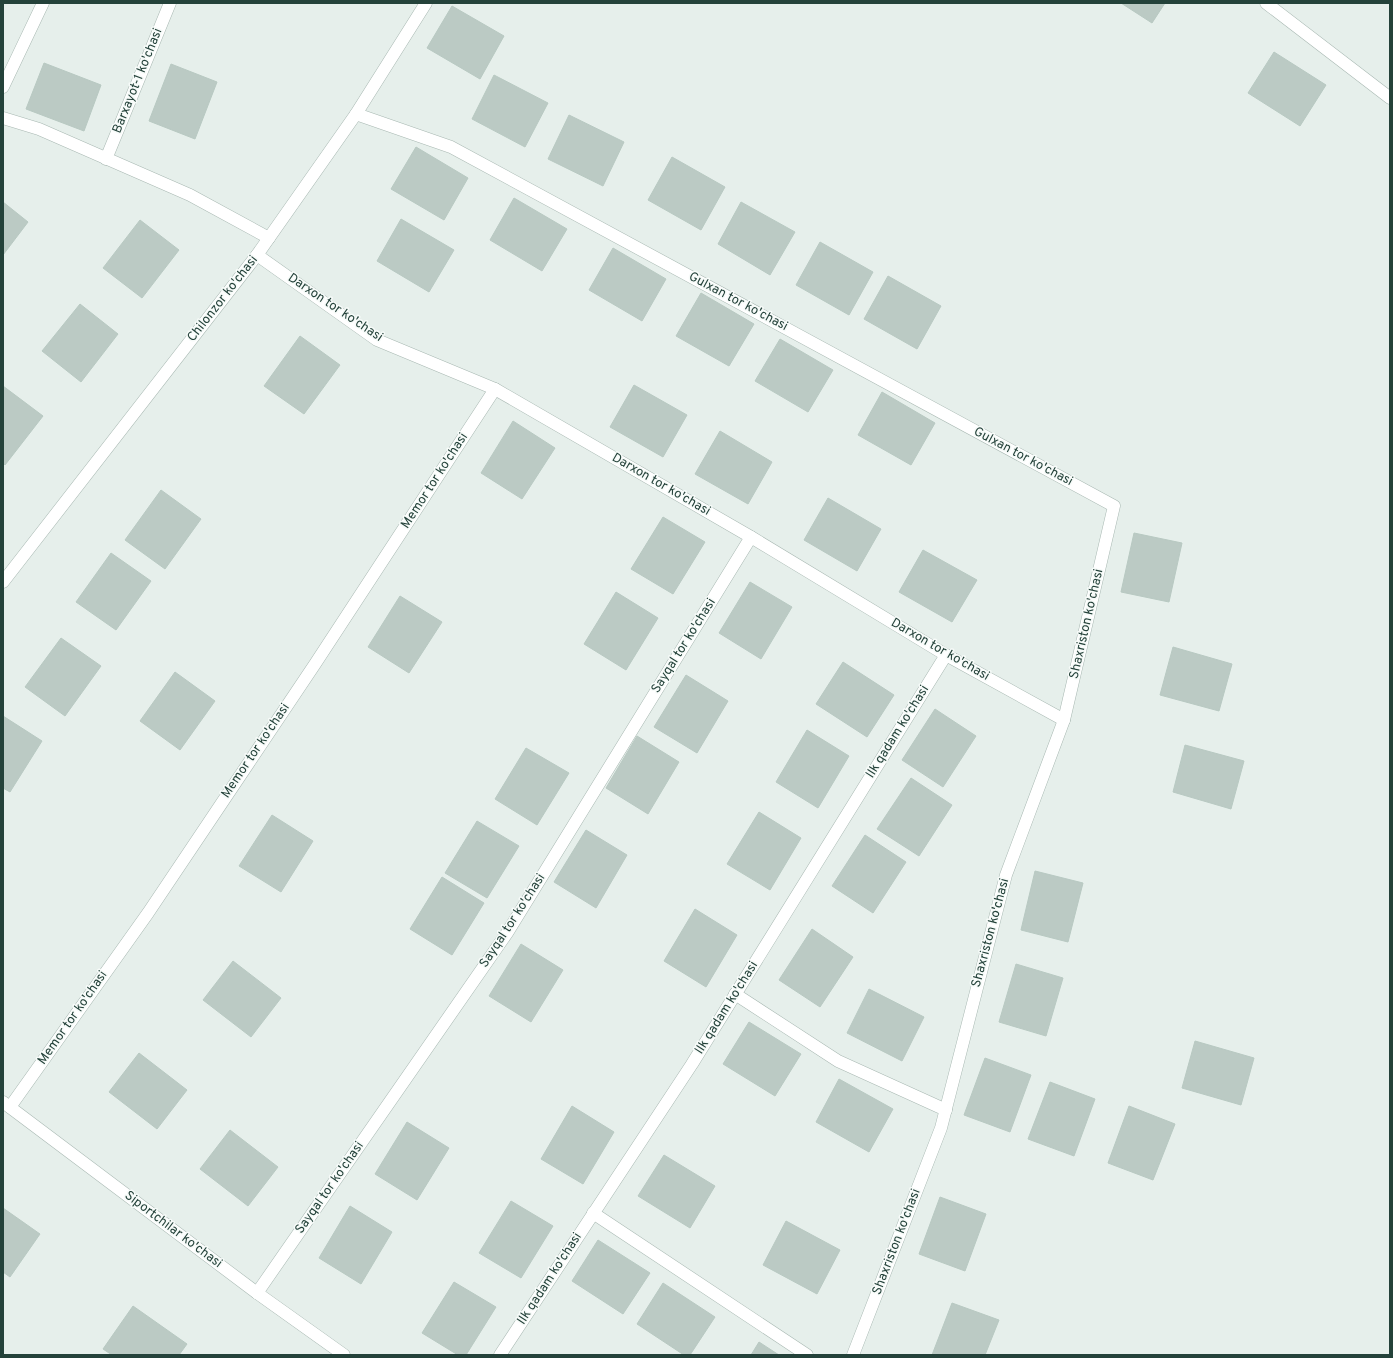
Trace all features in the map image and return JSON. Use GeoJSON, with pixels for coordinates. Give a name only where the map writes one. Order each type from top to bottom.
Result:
{"type":"FeatureCollection","features":[{"type":"Feature","properties":{"kind":"street"},"geometry":{"type":"LineString","coordinates":[[3,87],[43,3]]}},
{"type":"Feature","properties":{"kind":"street","name":"Barxayot-1 ko'chasi"},"geometry":{"type":"LineString","coordinates":[[106,159],[170,3]]}},
{"type":"Feature","properties":{"kind":"street","name":"Chilonzor ko'chasi"},"geometry":{"type":"LineString","coordinates":[[3,582],[257,255],[356,114],[426,3]]}},
{"type":"Feature","properties":{"kind":"street"},"geometry":{"type":"LineString","coordinates":[[1266,3],[1390,98]]}},
{"type":"Feature","properties":{"kind":"street","name":"Gulxan tor ko'chasi"},"geometry":{"type":"LineString","coordinates":[[356,114],[451,147],[1114,506]]}},
{"type":"Feature","properties":{"kind":"street"},"geometry":{"type":"LineString","coordinates":[[3,118],[39,129],[190,194],[269,238]]}},
{"type":"Feature","properties":{"kind":"street","name":"Darxon tor ko'chasi"},"geometry":{"type":"LineString","coordinates":[[257,255],[377,340],[495,389],[751,537],[946,655],[1064,720]]}},
{"type":"Feature","properties":{"kind":"street","name":"Memor tor ko'chasi"},"geometry":{"type":"LineString","coordinates":[[6,1105],[148,913],[315,664],[495,389]]}},
{"type":"Feature","properties":{"kind":"street","name":"Shaxriston ko'chasi"},"geometry":{"type":"LineString","coordinates":[[853,1355],[941,1128],[1006,875],[1064,720],[1114,506]]}},
{"type":"Feature","properties":{"kind":"street","name":"Sayqal tor ko'chasi"},"geometry":{"type":"LineString","coordinates":[[257,1293],[507,933],[751,537]]}},
{"type":"Feature","properties":{"kind":"street","name":"Ilk qadam ko'chasi"},"geometry":{"type":"LineString","coordinates":[[500,1355],[692,1064],[946,655]]}},
{"type":"Feature","properties":{"kind":"street"},"geometry":{"type":"LineString","coordinates":[[735,994],[838,1061],[946,1110]]}},
{"type":"Feature","properties":{"kind":"street","name":"Siportchilar ko'chasi"},"geometry":{"type":"LineString","coordinates":[[6,1105],[257,1293],[344,1355]]}},
{"type":"Feature","properties":{"kind":"street"},"geometry":{"type":"LineString","coordinates":[[593,1213],[807,1355]]}},
{"type":"Feature","properties":{"kind":"building"},"geometry":{"type":"Polygon","coordinates":[[[1121,3],[1165,3],[1152,23],[1121,3]]]}},
{"type":"Feature","properties":{"kind":"building"},"geometry":{"type":"Polygon","coordinates":[[[452,6],[504,36],[480,79],[427,48],[452,6]]]}},
{"type":"Feature","properties":{"kind":"building"},"geometry":{"type":"Polygon","coordinates":[[[1274,52],[1326,85],[1300,126],[1248,93],[1274,52]]]}},
{"type":"Feature","properties":{"kind":"building"},"geometry":{"type":"Polygon","coordinates":[[[44,63],[101,85],[84,131],[26,109],[44,63]]]}},
{"type":"Feature","properties":{"kind":"building"},"geometry":{"type":"Polygon","coordinates":[[[171,64],[217,82],[195,139],[149,121],[171,64]]]}},
{"type":"Feature","properties":{"kind":"building"},"geometry":{"type":"Polygon","coordinates":[[[494,75],[548,103],[525,147],[472,119],[494,75]]]}},
{"type":"Feature","properties":{"kind":"building"},"geometry":{"type":"Polygon","coordinates":[[[569,115],[624,142],[603,186],[548,159],[569,115]]]}},
{"type":"Feature","properties":{"kind":"building"},"geometry":{"type":"Polygon","coordinates":[[[416,147],[468,178],[444,220],[391,189],[416,147]]]}},
{"type":"Feature","properties":{"kind":"building"},"geometry":{"type":"Polygon","coordinates":[[[672,157],[725,187],[701,230],[648,200],[672,157]]]}},
{"type":"Feature","properties":{"kind":"building"},"geometry":{"type":"Polygon","coordinates":[[[514,198],[567,229],[542,271],[490,240],[514,198]]]}},
{"type":"Feature","properties":{"kind":"building"},"geometry":{"type":"Polygon","coordinates":[[[3,202],[28,222],[3,255],[3,202]]]}},
{"type":"Feature","properties":{"kind":"building"},"geometry":{"type":"Polygon","coordinates":[[[741,202],[795,232],[770,275],[718,244],[741,202]]]}},
{"type":"Feature","properties":{"kind":"building"},"geometry":{"type":"Polygon","coordinates":[[[401,219],[454,250],[429,292],[377,261],[401,219]]]}},
{"type":"Feature","properties":{"kind":"building"},"geometry":{"type":"Polygon","coordinates":[[[140,220],[179,250],[142,298],[103,268],[140,220]]]}},
{"type":"Feature","properties":{"kind":"building"},"geometry":{"type":"Polygon","coordinates":[[[820,242],[873,272],[849,315],[796,285],[820,242]]]}},
{"type":"Feature","properties":{"kind":"building"},"geometry":{"type":"Polygon","coordinates":[[[613,248],[666,279],[642,321],[589,290],[613,248]]]}},
{"type":"Feature","properties":{"kind":"building"},"geometry":{"type":"Polygon","coordinates":[[[888,276],[941,306],[917,349],[864,319],[888,276]]]}},
{"type":"Feature","properties":{"kind":"building"},"geometry":{"type":"Polygon","coordinates":[[[701,293],[754,324],[729,366],[676,336],[701,293]]]}},
{"type":"Feature","properties":{"kind":"building"},"geometry":{"type":"Polygon","coordinates":[[[80,304],[118,334],[81,382],[42,351],[80,304]]]}},
{"type":"Feature","properties":{"kind":"building"},"geometry":{"type":"Polygon","coordinates":[[[300,336],[340,365],[304,414],[264,386],[300,336]]]}},
{"type":"Feature","properties":{"kind":"building"},"geometry":{"type":"Polygon","coordinates":[[[780,339],[833,370],[808,412],[755,381],[780,339]]]}},
{"type":"Feature","properties":{"kind":"building"},"geometry":{"type":"Polygon","coordinates":[[[634,385],[687,415],[663,457],[610,427],[634,385]]]}},
{"type":"Feature","properties":{"kind":"building"},"geometry":{"type":"Polygon","coordinates":[[[3,386],[43,416],[5,465],[3,463],[3,386]]]}},
{"type":"Feature","properties":{"kind":"building"},"geometry":{"type":"Polygon","coordinates":[[[882,392],[935,423],[911,465],[858,435],[882,392]]]}},
{"type":"Feature","properties":{"kind":"building"},"geometry":{"type":"Polygon","coordinates":[[[513,421],[555,448],[522,499],[481,473],[513,421]]]}},
{"type":"Feature","properties":{"kind":"building"},"geometry":{"type":"Polygon","coordinates":[[[720,431],[772,462],[748,504],[695,474],[720,431]]]}},
{"type":"Feature","properties":{"kind":"building"},"geometry":{"type":"Polygon","coordinates":[[[161,490],[201,519],[165,569],[125,540],[161,490]]]}},
{"type":"Feature","properties":{"kind":"building"},"geometry":{"type":"Polygon","coordinates":[[[828,498],[881,529],[857,571],[804,540],[828,498]]]}},
{"type":"Feature","properties":{"kind":"building"},"geometry":{"type":"Polygon","coordinates":[[[663,517],[705,542],[673,594],[631,569],[663,517]]]}},
{"type":"Feature","properties":{"kind":"building"},"geometry":{"type":"Polygon","coordinates":[[[1134,533],[1182,543],[1169,602],[1121,592],[1134,533]]]}},
{"type":"Feature","properties":{"kind":"building"},"geometry":{"type":"Polygon","coordinates":[[[923,550],[977,580],[952,622],[899,592],[923,550]]]}},
{"type":"Feature","properties":{"kind":"building"},"geometry":{"type":"Polygon","coordinates":[[[111,553],[151,581],[116,630],[76,602],[111,553]]]}},
{"type":"Feature","properties":{"kind":"building"},"geometry":{"type":"Polygon","coordinates":[[[750,582],[792,607],[761,659],[719,633],[750,582]]]}},
{"type":"Feature","properties":{"kind":"building"},"geometry":{"type":"Polygon","coordinates":[[[616,592],[658,618],[626,670],[584,644],[616,592]]]}},
{"type":"Feature","properties":{"kind":"building"},"geometry":{"type":"Polygon","coordinates":[[[400,596],[442,622],[409,673],[368,647],[400,596]]]}},
{"type":"Feature","properties":{"kind":"building"},"geometry":{"type":"Polygon","coordinates":[[[61,638],[101,666],[65,716],[25,687],[61,638]]]}},
{"type":"Feature","properties":{"kind":"building"},"geometry":{"type":"Polygon","coordinates":[[[1173,647],[1232,664],[1219,711],[1160,695],[1173,647]]]}},
{"type":"Feature","properties":{"kind":"building"},"geometry":{"type":"Polygon","coordinates":[[[843,662],[894,695],[867,737],[816,704],[843,662]]]}},
{"type":"Feature","properties":{"kind":"building"},"geometry":{"type":"Polygon","coordinates":[[[175,672],[215,701],[180,750],[140,721],[175,672]]]}},
{"type":"Feature","properties":{"kind":"building"},"geometry":{"type":"Polygon","coordinates":[[[686,675],[728,701],[697,753],[654,727],[686,675]]]}},
{"type":"Feature","properties":{"kind":"building"},"geometry":{"type":"Polygon","coordinates":[[[935,709],[976,736],[943,787],[902,760],[935,709]]]}},
{"type":"Feature","properties":{"kind":"building"},"geometry":{"type":"Polygon","coordinates":[[[3,716],[42,741],[10,792],[3,788],[3,716]]]}},
{"type":"Feature","properties":{"kind":"building"},"geometry":{"type":"Polygon","coordinates":[[[807,730],[849,756],[818,808],[776,782],[807,730]]]}},
{"type":"Feature","properties":{"kind":"building"},"geometry":{"type":"Polygon","coordinates":[[[637,736],[679,762],[648,814],[606,788],[637,736]]]}},
{"type":"Feature","properties":{"kind":"building"},"geometry":{"type":"Polygon","coordinates":[[[1185,745],[1244,761],[1231,809],[1173,792],[1185,745]]]}},
{"type":"Feature","properties":{"kind":"building"},"geometry":{"type":"Polygon","coordinates":[[[526,748],[569,773],[537,825],[495,799],[526,748]]]}},
{"type":"Feature","properties":{"kind":"building"},"geometry":{"type":"Polygon","coordinates":[[[911,778],[952,805],[919,856],[877,829],[911,778]]]}},
{"type":"Feature","properties":{"kind":"building"},"geometry":{"type":"Polygon","coordinates":[[[759,812],[801,838],[770,890],[727,864],[759,812]]]}},
{"type":"Feature","properties":{"kind":"building"},"geometry":{"type":"Polygon","coordinates":[[[272,815],[313,841],[281,892],[239,866],[272,815]]]}},
{"type":"Feature","properties":{"kind":"building"},"geometry":{"type":"Polygon","coordinates":[[[477,821],[519,846],[487,898],[445,873],[477,821]]]}},
{"type":"Feature","properties":{"kind":"building"},"geometry":{"type":"Polygon","coordinates":[[[586,830],[627,855],[596,908],[554,882],[586,830]]]}},
{"type":"Feature","properties":{"kind":"building"},"geometry":{"type":"Polygon","coordinates":[[[865,835],[906,862],[873,913],[832,886],[865,835]]]}},
{"type":"Feature","properties":{"kind":"building"},"geometry":{"type":"Polygon","coordinates":[[[1035,871],[1083,883],[1068,942],[1021,930],[1035,871]]]}},
{"type":"Feature","properties":{"kind":"building"},"geometry":{"type":"Polygon","coordinates":[[[442,877],[484,903],[452,955],[410,929],[442,877]]]}},
{"type":"Feature","properties":{"kind":"building"},"geometry":{"type":"Polygon","coordinates":[[[695,909],[737,935],[706,987],[664,961],[695,909]]]}},
{"type":"Feature","properties":{"kind":"building"},"geometry":{"type":"Polygon","coordinates":[[[812,929],[853,957],[820,1007],[779,980],[812,929]]]}},
{"type":"Feature","properties":{"kind":"building"},"geometry":{"type":"Polygon","coordinates":[[[521,944],[563,970],[531,1022],[489,996],[521,944]]]}},
{"type":"Feature","properties":{"kind":"building"},"geometry":{"type":"Polygon","coordinates":[[[233,961],[281,998],[251,1037],[203,1000],[233,961]]]}},
{"type":"Feature","properties":{"kind":"building"},"geometry":{"type":"Polygon","coordinates":[[[1016,964],[1063,978],[1046,1036],[999,1022],[1016,964]]]}},
{"type":"Feature","properties":{"kind":"building"},"geometry":{"type":"Polygon","coordinates":[[[869,989],[924,1017],[902,1061],[847,1033],[869,989]]]}},
{"type":"Feature","properties":{"kind":"building"},"geometry":{"type":"Polygon","coordinates":[[[749,1022],[801,1054],[775,1096],[723,1064],[749,1022]]]}},
{"type":"Feature","properties":{"kind":"building"},"geometry":{"type":"Polygon","coordinates":[[[1195,1041],[1254,1058],[1241,1105],[1182,1088],[1195,1041]]]}},
{"type":"Feature","properties":{"kind":"building"},"geometry":{"type":"Polygon","coordinates":[[[139,1053],[187,1090],[157,1129],[109,1092],[139,1053]]]}},
{"type":"Feature","properties":{"kind":"building"},"geometry":{"type":"Polygon","coordinates":[[[985,1058],[1031,1075],[1010,1132],[964,1115],[985,1058]]]}},
{"type":"Feature","properties":{"kind":"building"},"geometry":{"type":"Polygon","coordinates":[[[839,1079],[893,1109],[869,1152],[816,1122],[839,1079]]]}},
{"type":"Feature","properties":{"kind":"building"},"geometry":{"type":"Polygon","coordinates":[[[1050,1082],[1095,1099],[1074,1156],[1028,1139],[1050,1082]]]}},
{"type":"Feature","properties":{"kind":"building"},"geometry":{"type":"Polygon","coordinates":[[[572,1106],[614,1132],[583,1184],[541,1159],[572,1106]]]}},
{"type":"Feature","properties":{"kind":"building"},"geometry":{"type":"Polygon","coordinates":[[[1129,1106],[1175,1124],[1153,1180],[1108,1163],[1129,1106]]]}},
{"type":"Feature","properties":{"kind":"building"},"geometry":{"type":"Polygon","coordinates":[[[407,1122],[449,1148],[417,1200],[375,1174],[407,1122]]]}},
{"type":"Feature","properties":{"kind":"building"},"geometry":{"type":"Polygon","coordinates":[[[230,1130],[278,1167],[248,1206],[200,1169],[230,1130]]]}},
{"type":"Feature","properties":{"kind":"building"},"geometry":{"type":"Polygon","coordinates":[[[664,1155],[715,1186],[690,1228],[638,1196],[664,1155]]]}},
{"type":"Feature","properties":{"kind":"building"},"geometry":{"type":"Polygon","coordinates":[[[940,1197],[986,1214],[965,1271],[919,1254],[940,1197]]]}},
{"type":"Feature","properties":{"kind":"building"},"geometry":{"type":"Polygon","coordinates":[[[511,1201],[553,1226],[521,1278],[479,1253],[511,1201]]]}},
{"type":"Feature","properties":{"kind":"building"},"geometry":{"type":"Polygon","coordinates":[[[350,1206],[392,1232],[361,1284],[319,1258],[350,1206]]]}},
{"type":"Feature","properties":{"kind":"building"},"geometry":{"type":"Polygon","coordinates":[[[3,1208],[40,1234],[10,1277],[3,1272],[3,1208]]]}},
{"type":"Feature","properties":{"kind":"building"},"geometry":{"type":"Polygon","coordinates":[[[786,1221],[840,1250],[817,1294],[763,1265],[786,1221]]]}},
{"type":"Feature","properties":{"kind":"building"},"geometry":{"type":"Polygon","coordinates":[[[598,1240],[650,1273],[623,1314],[572,1281],[598,1240]]]}},
{"type":"Feature","properties":{"kind":"building"},"geometry":{"type":"Polygon","coordinates":[[[454,1282],[496,1307],[466,1355],[458,1355],[422,1333],[454,1282]]]}},
{"type":"Feature","properties":{"kind":"building"},"geometry":{"type":"Polygon","coordinates":[[[663,1283],[715,1317],[690,1355],[684,1355],[637,1324],[663,1283]]]}},
{"type":"Feature","properties":{"kind":"building"},"geometry":{"type":"Polygon","coordinates":[[[952,1303],[999,1320],[985,1355],[932,1355],[952,1303]]]}},
{"type":"Feature","properties":{"kind":"building"},"geometry":{"type":"Polygon","coordinates":[[[133,1306],[187,1344],[179,1355],[112,1355],[103,1349],[133,1306]]]}},
{"type":"Feature","properties":{"kind":"building"},"geometry":{"type":"Polygon","coordinates":[[[759,1342],[779,1355],[751,1355],[759,1342]]]}}]}
